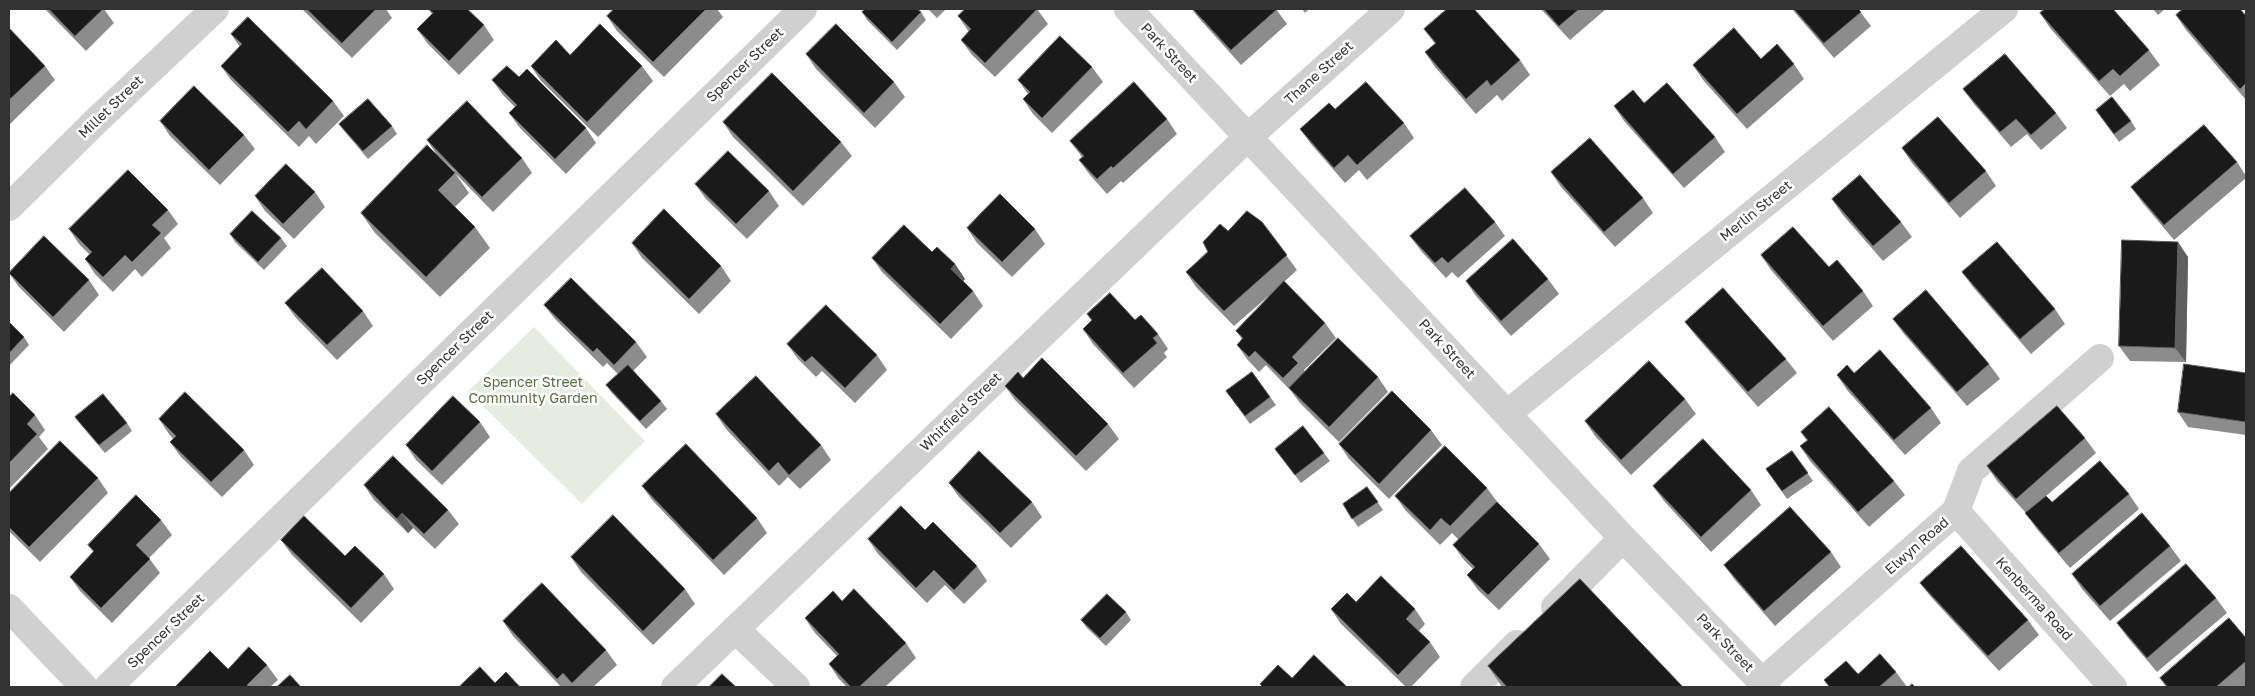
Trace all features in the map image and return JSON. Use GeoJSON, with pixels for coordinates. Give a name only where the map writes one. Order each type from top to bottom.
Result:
{"type":"FeatureCollection","features":[{"type":"Feature","properties":{"kind":"street","name":"Millet Street"},"geometry":{"type":"LineString","coordinates":[[9,207],[95,122],[215,9]]}},
{"type":"Feature","properties":{"kind":"street","name":"Spencer Street"},"geometry":{"type":"LineString","coordinates":[[108,687],[803,9]]}},
{"type":"Feature","properties":{"kind":"street","name":"Park Street"},"geometry":{"type":"LineString","coordinates":[[1128,9],[1623,538],[1764,684]]}},
{"type":"Feature","properties":{"kind":"street","name":"Thane Street"},"geometry":{"type":"LineString","coordinates":[[1248,136],[1391,9]]}},
{"type":"Feature","properties":{"kind":"street","name":"Merlin Street"},"geometry":{"type":"LineString","coordinates":[[1508,413],[2004,9]]}},
{"type":"Feature","properties":{"kind":"street","name":"Whitfield Street"},"geometry":{"type":"LineString","coordinates":[[675,687],[1248,136]]}},
{"type":"Feature","properties":{"kind":"street","name":"Elwyn Road"},"geometry":{"type":"LineString","coordinates":[[1764,684],[1956,511],[1971,471],[2100,358]]}},
{"type":"Feature","properties":{"kind":"street","name":"Kenberma Road"},"geometry":{"type":"LineString","coordinates":[[1956,511],[2113,687]]}},
{"type":"Feature","properties":{"kind":"street"},"geometry":{"type":"LineString","coordinates":[[1474,687],[1623,538]]}},
{"type":"Feature","properties":{"kind":"street"},"geometry":{"type":"LineString","coordinates":[[9,608],[84,687]]}},
{"type":"Feature","properties":{"kind":"street"},"geometry":{"type":"LineString","coordinates":[[735,629],[796,687]]}},
{"type":"Feature","properties":{"kind":"green space","name":"Spencer Street Community Garden"},"geometry":{"type":"Polygon","coordinates":[[[534,327],[645,441],[582,504],[468,391],[534,327]]]}},
{"type":"Feature","properties":{"kind":"building"},"geometry":{"type":"Polygon","coordinates":[[[49,9],[103,9],[75,36],[49,9]]]}},
{"type":"Feature","properties":{"kind":"building"},"geometry":{"type":"Polygon","coordinates":[[[307,9],[376,9],[342,43],[307,9]]]}},
{"type":"Feature","properties":{"kind":"building"},"geometry":{"type":"Polygon","coordinates":[[[429,9],[467,9],[484,25],[449,61],[417,29],[433,13],[429,9]]]}},
{"type":"Feature","properties":{"kind":"building"},"geometry":{"type":"Polygon","coordinates":[[[614,9],[706,9],[653,62],[607,16],[614,9]]]}},
{"type":"Feature","properties":{"kind":"building"},"geometry":{"type":"Polygon","coordinates":[[[865,9],[917,9],[921,12],[892,42],[862,12],[865,9]]]}},
{"type":"Feature","properties":{"kind":"building"},"geometry":{"type":"Polygon","coordinates":[[[965,9],[1037,9],[985,63],[961,40],[971,29],[958,16],[965,9]]]}},
{"type":"Feature","properties":{"kind":"building"},"geometry":{"type":"Polygon","coordinates":[[[1193,9],[1276,9],[1276,10],[1231,50],[1193,9]]]}},
{"type":"Feature","properties":{"kind":"building"},"geometry":{"type":"Polygon","coordinates":[[[1447,9],[1474,9],[1520,60],[1491,86],[1487,80],[1466,99],[1425,52],[1436,43],[1424,29],[1447,9]]]}},
{"type":"Feature","properties":{"kind":"building"},"geometry":{"type":"Polygon","coordinates":[[[1544,9],[1579,9],[1559,26],[1544,9]]]}},
{"type":"Feature","properties":{"kind":"building"},"geometry":{"type":"Polygon","coordinates":[[[1794,9],[1858,9],[1861,12],[1824,43],[1794,9]]]}},
{"type":"Feature","properties":{"kind":"building"},"geometry":{"type":"Polygon","coordinates":[[[2045,9],[2113,9],[2149,50],[2120,76],[2113,69],[2099,81],[2040,13],[2045,9]]]}},
{"type":"Feature","properties":{"kind":"building"},"geometry":{"type":"Polygon","coordinates":[[[2183,9],[2240,9],[2246,16],[2246,83],[2240,89],[2176,15],[2183,9]]]}},
{"type":"Feature","properties":{"kind":"building"},"geometry":{"type":"Polygon","coordinates":[[[248,17],[333,101],[306,129],[299,121],[288,132],[221,66],[242,44],[231,34],[248,17]]]}},
{"type":"Feature","properties":{"kind":"building"},"geometry":{"type":"Polygon","coordinates":[[[600,24],[642,66],[587,122],[531,66],[556,40],[570,55],[600,24]]]}},
{"type":"Feature","properties":{"kind":"building"},"geometry":{"type":"Polygon","coordinates":[[[836,24],[894,82],[864,113],[806,54],[836,24]]]}},
{"type":"Feature","properties":{"kind":"building"},"geometry":{"type":"Polygon","coordinates":[[[9,28],[45,66],[9,100],[9,28]]]}},
{"type":"Feature","properties":{"kind":"building"},"geometry":{"type":"Polygon","coordinates":[[[1734,28],[1761,59],[1777,44],[1794,64],[1737,114],[1693,65],[1734,28]]]}},
{"type":"Feature","properties":{"kind":"building"},"geometry":{"type":"Polygon","coordinates":[[[1060,36],[1092,67],[1042,118],[1023,99],[1030,92],[1018,80],[1060,36]]]}},
{"type":"Feature","properties":{"kind":"building"},"geometry":{"type":"Polygon","coordinates":[[[2005,54],[2056,113],[2031,135],[2016,119],[2000,132],[1963,89],[2005,54]]]}},
{"type":"Feature","properties":{"kind":"building"},"geometry":{"type":"Polygon","coordinates":[[[507,66],[519,77],[527,69],[586,128],[555,159],[509,113],[517,105],[492,80],[507,66]]]}},
{"type":"Feature","properties":{"kind":"building"},"geometry":{"type":"Polygon","coordinates":[[[772,73],[841,142],[793,191],[723,122],[772,73]]]}},
{"type":"Feature","properties":{"kind":"building"},"geometry":{"type":"Polygon","coordinates":[[[1134,82],[1167,119],[1113,168],[1111,166],[1097,179],[1079,160],[1084,156],[1070,141],[1134,82]]]}},
{"type":"Feature","properties":{"kind":"building"},"geometry":{"type":"Polygon","coordinates":[[[1366,82],[1404,123],[1357,165],[1348,155],[1334,168],[1300,129],[1329,103],[1335,109],[1366,82]]]}},
{"type":"Feature","properties":{"kind":"building"},"geometry":{"type":"Polygon","coordinates":[[[1667,83],[1715,137],[1673,174],[1614,106],[1633,90],[1644,103],[1667,83]]]}},
{"type":"Feature","properties":{"kind":"building"},"geometry":{"type":"Polygon","coordinates":[[[194,86],[244,135],[209,170],[160,121],[194,86]]]}},
{"type":"Feature","properties":{"kind":"building"},"geometry":{"type":"Polygon","coordinates":[[[2112,97],[2131,121],[2114,134],[2096,110],[2112,97]]]}},
{"type":"Feature","properties":{"kind":"building"},"geometry":{"type":"Polygon","coordinates":[[[368,99],[392,126],[363,151],[339,124],[368,99]]]}},
{"type":"Feature","properties":{"kind":"building"},"geometry":{"type":"Polygon","coordinates":[[[467,101],[522,158],[482,197],[427,140],[467,101]]]}},
{"type":"Feature","properties":{"kind":"building"},"geometry":{"type":"Polygon","coordinates":[[[1938,117],[1986,171],[1949,203],[1902,148],[1938,117]]]}},
{"type":"Feature","properties":{"kind":"building"},"geometry":{"type":"Polygon","coordinates":[[[2204,125],[2237,162],[2164,225],[2131,187],[2204,125]]]}},
{"type":"Feature","properties":{"kind":"building"},"geometry":{"type":"Polygon","coordinates":[[[1590,138],[1643,198],[1604,232],[1551,172],[1590,138]]]}},
{"type":"Feature","properties":{"kind":"building"},"geometry":{"type":"Polygon","coordinates":[[[427,145],[455,173],[438,190],[475,227],[426,277],[361,213],[427,145]]]}},
{"type":"Feature","properties":{"kind":"building"},"geometry":{"type":"Polygon","coordinates":[[[728,151],[769,191],[736,224],[695,184],[728,151]]]}},
{"type":"Feature","properties":{"kind":"building"},"geometry":{"type":"Polygon","coordinates":[[[286,164],[315,192],[283,224],[255,196],[286,164]]]}},
{"type":"Feature","properties":{"kind":"building"},"geometry":{"type":"Polygon","coordinates":[[[128,170],[168,210],[152,225],[161,233],[132,262],[125,255],[103,277],[85,259],[92,252],[69,229],[128,170]]]}},
{"type":"Feature","properties":{"kind":"building"},"geometry":{"type":"Polygon","coordinates":[[[1860,175],[1901,222],[1873,246],[1832,199],[1860,175]]]}},
{"type":"Feature","properties":{"kind":"building"},"geometry":{"type":"Polygon","coordinates":[[[1465,188],[1495,222],[1448,263],[1442,257],[1435,263],[1410,236],[1465,188]]]}},
{"type":"Feature","properties":{"kind":"building"},"geometry":{"type":"Polygon","coordinates":[[[1000,194],[1035,229],[1002,262],[967,228],[1000,194]]]}},
{"type":"Feature","properties":{"kind":"building"},"geometry":{"type":"Polygon","coordinates":[[[664,209],[721,266],[689,299],[632,243],[664,209]]]}},
{"type":"Feature","properties":{"kind":"building"},"geometry":{"type":"Polygon","coordinates":[[[252,211],[281,238],[258,262],[230,234],[252,211]]]}},
{"type":"Feature","properties":{"kind":"building"},"geometry":{"type":"Polygon","coordinates":[[[1247,211],[1262,222],[1287,255],[1224,311],[1186,272],[1208,252],[1203,242],[1220,224],[1228,231],[1247,211]]]}},
{"type":"Feature","properties":{"kind":"building"},"geometry":{"type":"Polygon","coordinates":[[[904,225],[932,252],[937,247],[955,264],[951,269],[973,291],[940,324],[872,258],[904,225]]]}},
{"type":"Feature","properties":{"kind":"building"},"geometry":{"type":"Polygon","coordinates":[[[1793,227],[1829,267],[1837,260],[1863,291],[1823,326],[1761,255],[1793,227]]]}},
{"type":"Feature","properties":{"kind":"building"},"geometry":{"type":"Polygon","coordinates":[[[44,236],[89,280],[53,317],[9,273],[44,236]]]}},
{"type":"Feature","properties":{"kind":"building"},"geometry":{"type":"Polygon","coordinates":[[[1513,239],[1548,279],[1501,321],[1466,281],[1513,239]]]}},
{"type":"Feature","properties":{"kind":"building"},"geometry":{"type":"Polygon","coordinates":[[[2122,240],[2178,242],[2175,348],[2119,346],[2122,240]]]}},
{"type":"Feature","properties":{"kind":"building"},"geometry":{"type":"Polygon","coordinates":[[[1997,242],[2055,309],[2020,339],[1962,272],[1997,242]]]}},
{"type":"Feature","properties":{"kind":"building"},"geometry":{"type":"Polygon","coordinates":[[[322,268],[363,311],[327,345],[285,303],[322,268]]]}},
{"type":"Feature","properties":{"kind":"building"},"geometry":{"type":"Polygon","coordinates":[[[571,278],[636,342],[614,365],[597,348],[593,352],[544,305],[571,278]]]}},
{"type":"Feature","properties":{"kind":"building"},"geometry":{"type":"Polygon","coordinates":[[[1284,281],[1325,323],[1292,357],[1298,363],[1283,378],[1255,351],[1249,357],[1237,345],[1243,338],[1236,331],[1284,281]]]}},
{"type":"Feature","properties":{"kind":"building"},"geometry":{"type":"Polygon","coordinates":[[[1723,288],[1786,359],[1748,392],[1685,322],[1723,288]]]}},
{"type":"Feature","properties":{"kind":"building"},"geometry":{"type":"Polygon","coordinates":[[[1926,290],[1989,364],[1957,392],[1893,319],[1926,290]]]}},
{"type":"Feature","properties":{"kind":"building"},"geometry":{"type":"Polygon","coordinates":[[[1110,293],[1135,320],[1141,315],[1158,334],[1153,338],[1157,343],[1123,373],[1083,329],[1092,320],[1087,314],[1110,293]]]}},
{"type":"Feature","properties":{"kind":"building"},"geometry":{"type":"Polygon","coordinates":[[[826,305],[877,355],[845,388],[812,356],[805,362],[787,344],[826,305]]]}},
{"type":"Feature","properties":{"kind":"building"},"geometry":{"type":"Polygon","coordinates":[[[9,322],[24,337],[9,353],[9,322]]]}},
{"type":"Feature","properties":{"kind":"building"},"geometry":{"type":"Polygon","coordinates":[[[1338,338],[1378,377],[1329,427],[1289,388],[1338,338]]]}},
{"type":"Feature","properties":{"kind":"building"},"geometry":{"type":"Polygon","coordinates":[[[1880,350],[1931,408],[1894,440],[1837,375],[1847,365],[1854,373],[1880,350]]]}},
{"type":"Feature","properties":{"kind":"building"},"geometry":{"type":"Polygon","coordinates":[[[1042,358],[1108,424],[1076,456],[1005,386],[1018,372],[1023,378],[1042,358]]]}},
{"type":"Feature","properties":{"kind":"building"},"geometry":{"type":"Polygon","coordinates":[[[1649,361],[1685,399],[1621,460],[1585,421],[1649,361]]]}},
{"type":"Feature","properties":{"kind":"building"},"geometry":{"type":"Polygon","coordinates":[[[2184,364],[2246,373],[2246,422],[2178,412],[2184,364]]]}},
{"type":"Feature","properties":{"kind":"building"},"geometry":{"type":"Polygon","coordinates":[[[628,365],[661,401],[640,421],[606,385],[628,365]]]}},
{"type":"Feature","properties":{"kind":"building"},"geometry":{"type":"Polygon","coordinates":[[[1252,372],[1270,397],[1245,416],[1226,391],[1252,372]]]}},
{"type":"Feature","properties":{"kind":"building"},"geometry":{"type":"Polygon","coordinates":[[[756,376],[821,445],[789,475],[778,462],[769,471],[716,414],[756,376]]]}},
{"type":"Feature","properties":{"kind":"building"},"geometry":{"type":"Polygon","coordinates":[[[1392,391],[1431,430],[1379,484],[1339,444],[1392,391]]]}},
{"type":"Feature","properties":{"kind":"building"},"geometry":{"type":"Polygon","coordinates":[[[185,392],[244,450],[211,482],[170,442],[176,436],[159,419],[185,392]]]}},
{"type":"Feature","properties":{"kind":"building"},"geometry":{"type":"Polygon","coordinates":[[[13,393],[35,415],[27,424],[37,434],[9,463],[9,397],[13,393]]]}},
{"type":"Feature","properties":{"kind":"building"},"geometry":{"type":"Polygon","coordinates":[[[103,394],[127,423],[99,445],[75,417],[103,394]]]}},
{"type":"Feature","properties":{"kind":"building"},"geometry":{"type":"Polygon","coordinates":[[[453,396],[480,422],[432,471],[406,445],[453,396]]]}},
{"type":"Feature","properties":{"kind":"building"},"geometry":{"type":"Polygon","coordinates":[[[2057,406],[2085,438],[2016,499],[1987,466],[2057,406]]]}},
{"type":"Feature","properties":{"kind":"building"},"geometry":{"type":"Polygon","coordinates":[[[1829,407],[1894,481],[1858,512],[1800,446],[1808,440],[1801,432],[1829,407]]]}},
{"type":"Feature","properties":{"kind":"building"},"geometry":{"type":"Polygon","coordinates":[[[1303,426],[1324,453],[1295,475],[1275,449],[1303,426]]]}},
{"type":"Feature","properties":{"kind":"building"},"geometry":{"type":"Polygon","coordinates":[[[1703,439],[1751,490],[1701,537],[1653,486],[1703,439]]]}},
{"type":"Feature","properties":{"kind":"building"},"geometry":{"type":"Polygon","coordinates":[[[60,441],[98,478],[29,547],[9,527],[9,493],[60,441]]]}},
{"type":"Feature","properties":{"kind":"building"},"geometry":{"type":"Polygon","coordinates":[[[686,444],[757,518],[713,560],[642,486],[686,444]]]}},
{"type":"Feature","properties":{"kind":"building"},"geometry":{"type":"Polygon","coordinates":[[[1445,446],[1487,488],[1450,526],[1441,518],[1430,530],[1395,496],[1445,446]]]}},
{"type":"Feature","properties":{"kind":"building"},"geometry":{"type":"Polygon","coordinates":[[[979,451],[1032,502],[1000,533],[949,483],[979,451]]]}},
{"type":"Feature","properties":{"kind":"building"},"geometry":{"type":"Polygon","coordinates":[[[1792,451],[1808,473],[1782,491],[1766,469],[1792,451]]]}},
{"type":"Feature","properties":{"kind":"building"},"geometry":{"type":"Polygon","coordinates":[[[393,456],[448,510],[424,534],[402,513],[397,519],[364,485],[393,456]]]}},
{"type":"Feature","properties":{"kind":"building"},"geometry":{"type":"Polygon","coordinates":[[[2100,461],[2129,494],[2059,553],[2025,513],[2046,496],[2052,502],[2100,461]]]}},
{"type":"Feature","properties":{"kind":"building"},"geometry":{"type":"Polygon","coordinates":[[[1367,487],[1378,502],[1352,519],[1343,504],[1367,487]]]}},
{"type":"Feature","properties":{"kind":"building"},"geometry":{"type":"Polygon","coordinates":[[[136,495],[161,520],[136,545],[150,559],[101,608],[70,577],[94,551],[88,545],[136,495]]]}},
{"type":"Feature","properties":{"kind":"building"},"geometry":{"type":"Polygon","coordinates":[[[1497,502],[1539,544],[1488,595],[1467,575],[1475,567],[1453,545],[1497,502]]]}},
{"type":"Feature","properties":{"kind":"building"},"geometry":{"type":"Polygon","coordinates":[[[901,506],[925,530],[933,522],[977,566],[954,590],[934,570],[916,588],[868,539],[901,506]]]}},
{"type":"Feature","properties":{"kind":"building"},"geometry":{"type":"Polygon","coordinates":[[[1790,507],[1831,552],[1764,611],[1724,565],[1790,507]]]}},
{"type":"Feature","properties":{"kind":"building"},"geometry":{"type":"Polygon","coordinates":[[[2142,513],[2170,546],[2100,606],[2072,574],[2142,513]]]}},
{"type":"Feature","properties":{"kind":"building"},"geometry":{"type":"Polygon","coordinates":[[[613,515],[685,589],[643,631],[571,557],[613,515]]]}},
{"type":"Feature","properties":{"kind":"building"},"geometry":{"type":"Polygon","coordinates":[[[304,516],[345,556],[355,546],[384,574],[351,608],[281,540],[304,516]]]}},
{"type":"Feature","properties":{"kind":"building"},"geometry":{"type":"Polygon","coordinates":[[[1961,546],[2028,620],[1988,656],[1920,583],[1961,546]]]}},
{"type":"Feature","properties":{"kind":"building"},"geometry":{"type":"Polygon","coordinates":[[[2186,564],[2216,598],[2147,658],[2117,623],[2186,564]]]}},
{"type":"Feature","properties":{"kind":"building"},"geometry":{"type":"Polygon","coordinates":[[[1381,576],[1415,609],[1406,619],[1430,642],[1398,675],[1331,609],[1347,593],[1356,602],[1381,576]]]}},
{"type":"Feature","properties":{"kind":"building"},"geometry":{"type":"Polygon","coordinates":[[[1580,579],[1683,687],[1507,687],[1488,666],[1580,579]]]}},
{"type":"Feature","properties":{"kind":"building"},"geometry":{"type":"Polygon","coordinates":[[[542,583],[606,650],[572,683],[563,673],[557,679],[503,621],[542,583]]]}},
{"type":"Feature","properties":{"kind":"building"},"geometry":{"type":"Polygon","coordinates":[[[854,589],[906,643],[859,687],[851,687],[829,664],[839,654],[805,618],[833,591],[842,601],[854,589]]]}},
{"type":"Feature","properties":{"kind":"building"},"geometry":{"type":"Polygon","coordinates":[[[1107,594],[1126,612],[1100,638],[1081,620],[1107,594]]]}},
{"type":"Feature","properties":{"kind":"building"},"geometry":{"type":"Polygon","coordinates":[[[2229,618],[2246,638],[2246,661],[2216,687],[2168,687],[2160,678],[2229,618]]]}},
{"type":"Feature","properties":{"kind":"building"},"geometry":{"type":"Polygon","coordinates":[[[249,647],[267,665],[247,685],[249,687],[175,687],[210,651],[228,669],[249,647]]]}},
{"type":"Feature","properties":{"kind":"building"},"geometry":{"type":"Polygon","coordinates":[[[1880,654],[1896,672],[1879,687],[1830,687],[1824,680],[1846,661],[1858,674],[1880,654]]]}},
{"type":"Feature","properties":{"kind":"building"},"geometry":{"type":"Polygon","coordinates":[[[1314,655],[1347,687],[1263,687],[1260,684],[1278,665],[1292,678],[1314,655]]]}},
{"type":"Feature","properties":{"kind":"building"},"geometry":{"type":"Polygon","coordinates":[[[480,667],[495,683],[506,672],[520,687],[459,687],[480,667]]]}},
{"type":"Feature","properties":{"kind":"building"},"geometry":{"type":"Polygon","coordinates":[[[722,674],[736,687],[709,687],[722,674]]]}},
{"type":"Feature","properties":{"kind":"building"},"geometry":{"type":"Polygon","coordinates":[[[290,675],[301,687],[277,687],[290,675]]]}}]}
